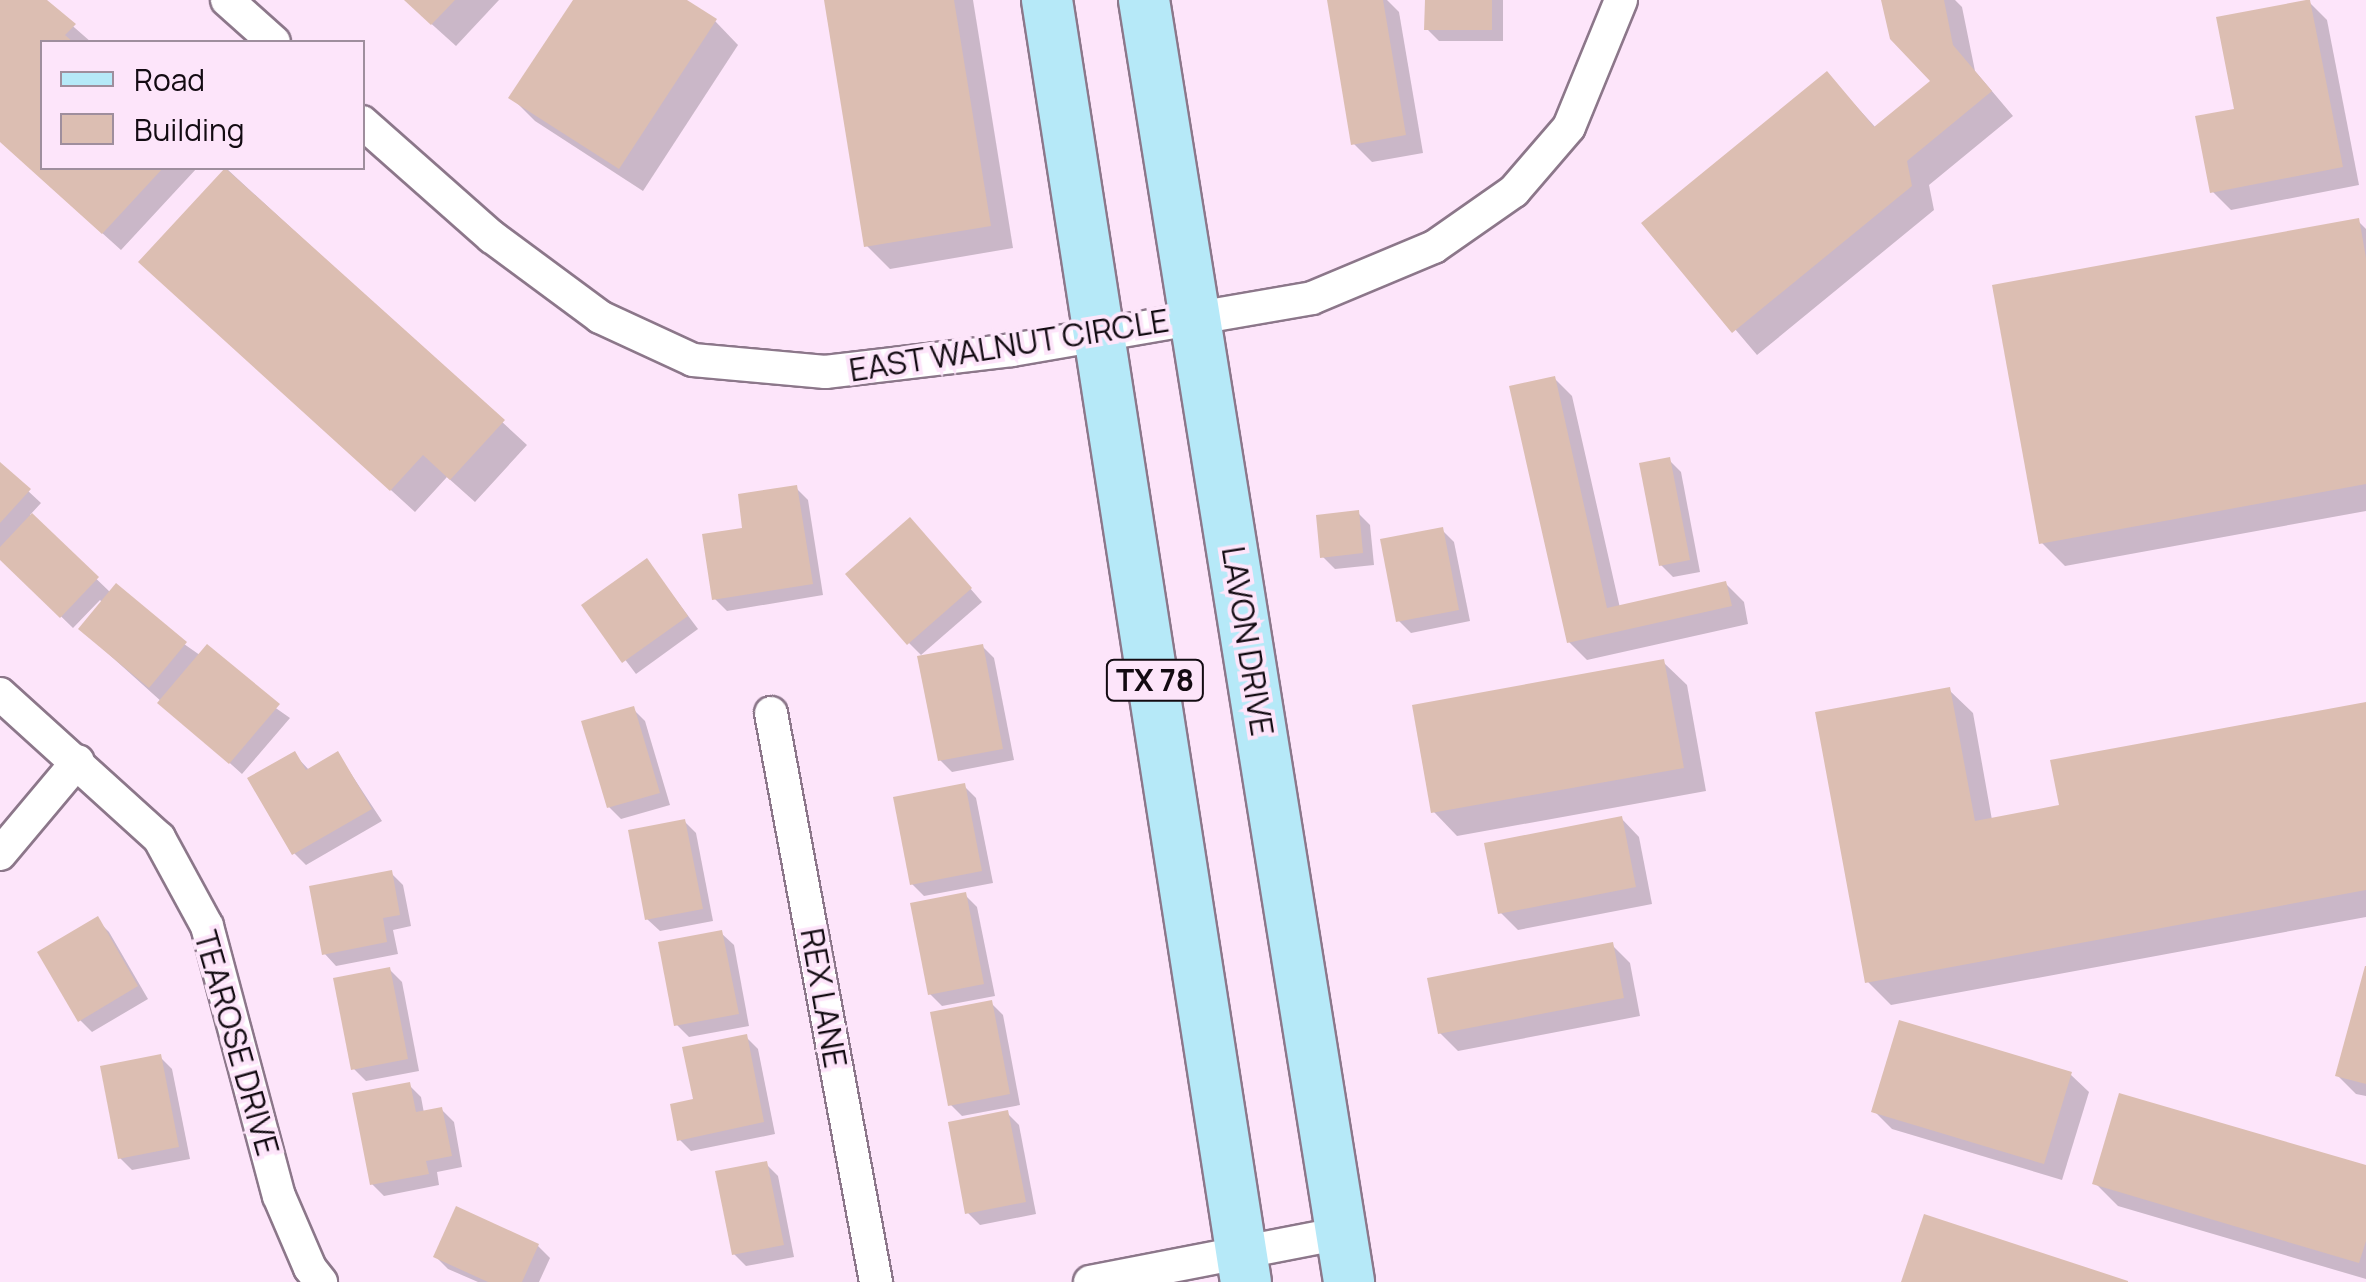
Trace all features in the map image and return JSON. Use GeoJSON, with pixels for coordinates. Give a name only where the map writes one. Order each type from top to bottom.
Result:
{"type":"FeatureCollection","features":[{"type":"Feature","properties":{"kind":"main road","name":"TX 78"},"geometry":{"type":"LineString","coordinates":[[1047,0],[1103,335],[1244,1267]]}},
{"type":"Feature","properties":{"kind":"main road","name":"LAVON DRIVE"},"geometry":{"type":"LineString","coordinates":[[1144,0],[1350,1282]]}},
{"type":"Feature","properties":{"kind":"street"},"geometry":{"type":"LineString","coordinates":[[227,0],[272,40]]}},
{"type":"Feature","properties":{"kind":"street","name":"EAST WALNUT CIRCLE"},"geometry":{"type":"LineString","coordinates":[[365,125],[492,238],[600,317],[693,360],[825,372],[937,361],[1312,298],[1434,246],[1514,191],[1569,127],[1621,0]]}},
{"type":"Feature","properties":{"kind":"street","name":"TEAROSE DRIVE"},"geometry":{"type":"LineString","coordinates":[[0,694],[159,838],[206,926],[279,1196],[310,1268],[321,1282]]}},
{"type":"Feature","properties":{"kind":"street","name":"REX LANE"},"geometry":{"type":"LineString","coordinates":[[771,714],[876,1282]]}},
{"type":"Feature","properties":{"kind":"street"},"geometry":{"type":"LineString","coordinates":[[0,854],[78,761]]}},
{"type":"Feature","properties":{"kind":"street"},"geometry":{"type":"LineString","coordinates":[[1090,1282],[1244,1267],[1342,1234]]}},
{"type":"Feature","properties":{"kind":"building"},"geometry":{"type":"Polygon","coordinates":[[[0,0],[47,0],[76,24],[65,35],[71,40],[40,40],[40,170],[161,170],[102,234],[0,142],[0,0]]]}},
{"type":"Feature","properties":{"kind":"building"},"geometry":{"type":"Polygon","coordinates":[[[404,0],[455,0],[431,25],[404,0]]]}},
{"type":"Feature","properties":{"kind":"building"},"geometry":{"type":"Polygon","coordinates":[[[573,0],[687,0],[717,19],[619,169],[508,98],[573,0]]]}},
{"type":"Feature","properties":{"kind":"building"},"geometry":{"type":"Polygon","coordinates":[[[824,0],[954,0],[991,226],[864,247],[824,0]]]}},
{"type":"Feature","properties":{"kind":"building"},"geometry":{"type":"Polygon","coordinates":[[[1327,0],[1383,0],[1406,135],[1351,145],[1327,0]]]}},
{"type":"Feature","properties":{"kind":"building"},"geometry":{"type":"Polygon","coordinates":[[[1425,0],[1492,0],[1492,30],[1424,30],[1425,0]]]}},
{"type":"Feature","properties":{"kind":"building"},"geometry":{"type":"Polygon","coordinates":[[[1881,0],[1944,0],[1953,45],[1992,91],[1907,161],[1912,186],[1732,333],[1641,223],[1827,71],[1874,127],[1930,81],[1890,39],[1881,0]]]}},
{"type":"Feature","properties":{"kind":"building"},"geometry":{"type":"Polygon","coordinates":[[[2310,0],[2343,167],[2210,193],[2195,116],[2234,109],[2216,17],[2310,0]]]}},
{"type":"Feature","properties":{"kind":"building"},"geometry":{"type":"Polygon","coordinates":[[[227,170],[505,420],[450,480],[423,455],[390,491],[138,262],[227,170]]]}},
{"type":"Feature","properties":{"kind":"building"},"geometry":{"type":"Polygon","coordinates":[[[2359,218],[2366,258],[2366,484],[2039,544],[1992,285],[2359,218]]]}},
{"type":"Feature","properties":{"kind":"building"},"geometry":{"type":"Polygon","coordinates":[[[1555,376],[1607,608],[1726,581],[1732,606],[1567,643],[1509,386],[1555,376]]]}},
{"type":"Feature","properties":{"kind":"building"},"geometry":{"type":"Polygon","coordinates":[[[1670,457],[1690,560],[1659,566],[1639,463],[1670,457]]]}},
{"type":"Feature","properties":{"kind":"building"},"geometry":{"type":"Polygon","coordinates":[[[0,462],[31,489],[0,523],[0,462]]]}},
{"type":"Feature","properties":{"kind":"building"},"geometry":{"type":"Polygon","coordinates":[[[797,485],[813,584],[712,600],[702,534],[742,528],[738,494],[797,485]]]}},
{"type":"Feature","properties":{"kind":"building"},"geometry":{"type":"Polygon","coordinates":[[[1359,510],[1363,553],[1320,558],[1316,515],[1359,510]]]}},
{"type":"Feature","properties":{"kind":"building"},"geometry":{"type":"Polygon","coordinates":[[[32,513],[99,577],[60,618],[0,560],[0,547],[32,513]]]}},
{"type":"Feature","properties":{"kind":"building"},"geometry":{"type":"Polygon","coordinates":[[[910,517],[972,588],[907,645],[845,574],[910,517]]]}},
{"type":"Feature","properties":{"kind":"building"},"geometry":{"type":"Polygon","coordinates":[[[1443,527],[1459,610],[1396,622],[1380,539],[1443,527]]]}},
{"type":"Feature","properties":{"kind":"building"},"geometry":{"type":"Polygon","coordinates":[[[647,558],[688,616],[622,663],[581,605],[647,558]]]}},
{"type":"Feature","properties":{"kind":"building"},"geometry":{"type":"Polygon","coordinates":[[[116,583],[187,642],[149,688],[78,629],[116,583]]]}},
{"type":"Feature","properties":{"kind":"building"},"geometry":{"type":"Polygon","coordinates":[[[207,644],[280,704],[229,764],[157,703],[207,644]]]}},
{"type":"Feature","properties":{"kind":"building"},"geometry":{"type":"Polygon","coordinates":[[[983,644],[1003,749],[938,761],[917,656],[983,644]]]}},
{"type":"Feature","properties":{"kind":"building"},"geometry":{"type":"Polygon","coordinates":[[[1664,659],[1684,768],[1431,813],[1412,705],[1664,659]]]}},
{"type":"Feature","properties":{"kind":"building"},"geometry":{"type":"Polygon","coordinates":[[[1950,687],[1975,821],[2059,805],[2050,760],[2366,702],[2366,890],[1865,983],[1815,712],[1950,687]]]}},
{"type":"Feature","properties":{"kind":"building"},"geometry":{"type":"Polygon","coordinates":[[[634,706],[660,793],[607,808],[581,721],[634,706]]]}},
{"type":"Feature","properties":{"kind":"building"},"geometry":{"type":"Polygon","coordinates":[[[295,751],[306,770],[338,751],[372,809],[292,855],[247,778],[295,751]]]}},
{"type":"Feature","properties":{"kind":"building"},"geometry":{"type":"Polygon","coordinates":[[[965,783],[982,871],[910,885],[893,797],[965,783]]]}},
{"type":"Feature","properties":{"kind":"building"},"geometry":{"type":"Polygon","coordinates":[[[1622,816],[1636,887],[1498,914],[1484,843],[1622,816]]]}},
{"type":"Feature","properties":{"kind":"building"},"geometry":{"type":"Polygon","coordinates":[[[685,819],[703,909],[645,920],[628,830],[685,819]]]}},
{"type":"Feature","properties":{"kind":"building"},"geometry":{"type":"Polygon","coordinates":[[[392,870],[400,915],[383,918],[387,942],[322,955],[309,886],[392,870]]]}},
{"type":"Feature","properties":{"kind":"building"},"geometry":{"type":"Polygon","coordinates":[[[966,892],[984,984],[928,995],[910,903],[966,892]]]}},
{"type":"Feature","properties":{"kind":"building"},"geometry":{"type":"Polygon","coordinates":[[[98,916],[138,986],[78,1022],[37,952],[98,916]]]}},
{"type":"Feature","properties":{"kind":"building"},"geometry":{"type":"Polygon","coordinates":[[[722,930],[739,1014],[674,1026],[658,942],[722,930]]]}},
{"type":"Feature","properties":{"kind":"building"},"geometry":{"type":"Polygon","coordinates":[[[1613,942],[1624,998],[1438,1034],[1427,978],[1613,942]]]}},
{"type":"Feature","properties":{"kind":"building"},"geometry":{"type":"Polygon","coordinates":[[[2366,966],[2366,1084],[2335,1076],[2366,966]]]}},
{"type":"Feature","properties":{"kind":"building"},"geometry":{"type":"Polygon","coordinates":[[[390,967],[408,1059],[351,1070],[333,978],[390,967]]]}},
{"type":"Feature","properties":{"kind":"building"},"geometry":{"type":"Polygon","coordinates":[[[992,1000],[1010,1094],[948,1106],[930,1012],[992,1000]]]}},
{"type":"Feature","properties":{"kind":"building"},"geometry":{"type":"Polygon","coordinates":[[[1899,1020],[2072,1072],[2044,1164],[1871,1112],[1899,1020]]]}},
{"type":"Feature","properties":{"kind":"building"},"geometry":{"type":"Polygon","coordinates":[[[747,1034],[764,1122],[677,1141],[670,1104],[693,1099],[682,1047],[747,1034]]]}},
{"type":"Feature","properties":{"kind":"building"},"geometry":{"type":"Polygon","coordinates":[[[161,1054],[179,1147],[118,1159],[100,1066],[161,1054]]]}},
{"type":"Feature","properties":{"kind":"building"},"geometry":{"type":"Polygon","coordinates":[[[410,1082],[416,1112],[442,1107],[452,1156],[426,1161],[429,1174],[370,1185],[352,1093],[410,1082]]]}},
{"type":"Feature","properties":{"kind":"building"},"geometry":{"type":"Polygon","coordinates":[[[2119,1093],[2366,1165],[2366,1241],[2359,1263],[2092,1184],[2119,1093]]]}},
{"type":"Feature","properties":{"kind":"building"},"geometry":{"type":"Polygon","coordinates":[[[1008,1110],[1026,1202],[965,1214],[948,1122],[1008,1110]]]}},
{"type":"Feature","properties":{"kind":"building"},"geometry":{"type":"Polygon","coordinates":[[[767,1161],[784,1245],[732,1255],[715,1171],[767,1161]]]}},
{"type":"Feature","properties":{"kind":"building"},"geometry":{"type":"Polygon","coordinates":[[[456,1206],[539,1244],[522,1282],[488,1282],[433,1257],[456,1206]]]}},
{"type":"Feature","properties":{"kind":"building"},"geometry":{"type":"Polygon","coordinates":[[[1924,1214],[2128,1281],[2128,1282],[1901,1282],[1924,1214]]]}}]}
